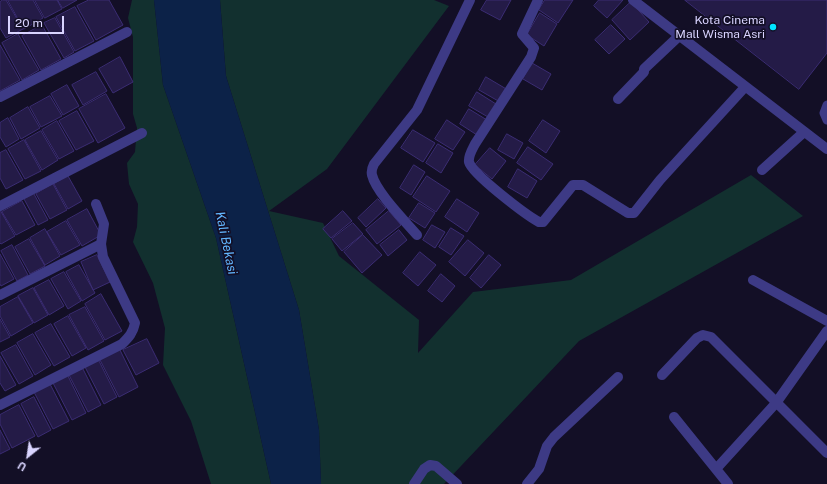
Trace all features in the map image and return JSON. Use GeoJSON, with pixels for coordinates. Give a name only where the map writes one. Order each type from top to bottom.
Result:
{"type":"FeatureCollection","features":[{"type":"Feature","properties":{"kind":"street"},"geometry":{"type":"LineString","coordinates":[[417,235],[380,190],[372,177],[371,170],[374,164],[417,110],[470,0]]}},
{"type":"Feature","properties":{"kind":"street"},"geometry":{"type":"LineString","coordinates":[[538,0],[522,34],[534,48],[531,56],[474,144],[468,157],[469,164],[490,185],[539,222],[543,222],[573,185],[577,184],[583,185],[628,213],[634,213],[660,180],[745,87]]}},
{"type":"Feature","properties":{"kind":"street"},"geometry":{"type":"LineString","coordinates":[[633,0],[827,149]]}},
{"type":"Feature","properties":{"kind":"street"},"geometry":{"type":"LineString","coordinates":[[0,97],[127,32]]}},
{"type":"Feature","properties":{"kind":"street"},"geometry":{"type":"LineString","coordinates":[[618,100],[639,77],[644,69],[679,36]]}},
{"type":"Feature","properties":{"kind":"street"},"geometry":{"type":"LineString","coordinates":[[762,170],[804,132]]}},
{"type":"Feature","properties":{"kind":"street"},"geometry":{"type":"LineString","coordinates":[[0,206],[142,133]]}},
{"type":"Feature","properties":{"kind":"street"},"geometry":{"type":"LineString","coordinates":[[0,405],[122,344],[134,330],[135,323],[103,257],[101,244],[104,224],[96,204]]}},
{"type":"Feature","properties":{"kind":"street"},"geometry":{"type":"LineString","coordinates":[[0,295],[101,244]]}},
{"type":"Feature","properties":{"kind":"street"},"geometry":{"type":"LineString","coordinates":[[753,280],[827,321]]}},
{"type":"Feature","properties":{"kind":"street"},"geometry":{"type":"LineString","coordinates":[[716,469],[776,403],[827,331]]}},
{"type":"Feature","properties":{"kind":"street"},"geometry":{"type":"LineString","coordinates":[[662,375],[697,338],[703,335],[711,338],[827,454]]}},
{"type":"Feature","properties":{"kind":"street"},"geometry":{"type":"LineString","coordinates":[[527,484],[538,469],[547,446],[554,437],[618,378]]}},
{"type":"Feature","properties":{"kind":"street"},"geometry":{"type":"LineString","coordinates":[[674,417],[728,484]]}},
{"type":"Feature","properties":{"kind":"street"},"geometry":{"type":"LineString","coordinates":[[414,484],[424,469],[430,465],[436,466],[457,484]]}},
{"type":"Feature","properties":{"kind":"lane"},"geometry":{"type":"LineString","coordinates":[[827,105],[824,114],[827,120]]}},
{"type":"Feature","properties":{"kind":"green space"},"geometry":{"type":"Polygon","coordinates":[[[132,0],[154,0],[163,85],[216,238],[271,484],[211,484],[191,421],[163,365],[165,328],[153,283],[133,242],[137,227],[138,204],[129,184],[127,163],[135,152],[137,128],[133,114],[133,37],[128,18],[132,0]]]}},
{"type":"Feature","properties":{"kind":"green space"},"geometry":{"type":"Polygon","coordinates":[[[220,0],[434,0],[449,6],[327,169],[269,211],[323,223],[339,256],[419,320],[418,353],[473,292],[571,280],[751,175],[803,216],[579,341],[444,484],[321,484],[319,430],[299,310],[226,76],[220,0]]]}},
{"type":"Feature","properties":{"kind":"water","name":"Kali Bekasi"},"geometry":{"type":"Polygon","coordinates":[[[154,0],[220,0],[226,76],[299,310],[319,430],[321,484],[271,484],[216,238],[163,85],[154,0]]]}},
{"type":"Feature","properties":{"kind":"building"},"geometry":{"type":"Polygon","coordinates":[[[6,0],[23,29],[6,38],[0,28],[0,2],[6,0]]]}},
{"type":"Feature","properties":{"kind":"building"},"geometry":{"type":"Polygon","coordinates":[[[8,0],[33,0],[43,18],[24,29],[8,0]]]}},
{"type":"Feature","properties":{"kind":"building"},"geometry":{"type":"Polygon","coordinates":[[[35,0],[57,0],[62,9],[45,18],[35,0]]]}},
{"type":"Feature","properties":{"kind":"building"},"geometry":{"type":"Polygon","coordinates":[[[58,0],[77,0],[63,8],[58,0]]]}},
{"type":"Feature","properties":{"kind":"building"},"geometry":{"type":"Polygon","coordinates":[[[89,0],[109,0],[123,25],[96,40],[77,6],[89,0]]]}},
{"type":"Feature","properties":{"kind":"building"},"geometry":{"type":"Polygon","coordinates":[[[487,0],[511,0],[500,20],[481,10],[487,0]]]}},
{"type":"Feature","properties":{"kind":"building"},"geometry":{"type":"Polygon","coordinates":[[[545,0],[573,0],[558,23],[539,10],[545,0]]]}},
{"type":"Feature","properties":{"kind":"building"},"geometry":{"type":"Polygon","coordinates":[[[599,0],[623,0],[607,18],[594,6],[599,0]]]}},
{"type":"Feature","properties":{"kind":"building","name":"Kota Cinema Mall Wisma Asri"},"geometry":{"type":"Polygon","coordinates":[[[685,0],[827,0],[827,53],[799,89],[685,0]]]}},
{"type":"Feature","properties":{"kind":"building"},"geometry":{"type":"Polygon","coordinates":[[[631,2],[649,22],[630,40],[612,20],[631,2]]]}},
{"type":"Feature","properties":{"kind":"building"},"geometry":{"type":"Polygon","coordinates":[[[75,7],[94,41],[75,51],[56,17],[75,7]]]}},
{"type":"Feature","properties":{"kind":"building"},"geometry":{"type":"Polygon","coordinates":[[[540,13],[557,24],[544,46],[527,35],[540,13]]]}},
{"type":"Feature","properties":{"kind":"building"},"geometry":{"type":"Polygon","coordinates":[[[55,18],[74,52],[64,58],[44,23],[55,18]]]}},
{"type":"Feature","properties":{"kind":"building"},"geometry":{"type":"Polygon","coordinates":[[[42,25],[61,59],[41,70],[22,36],[42,25]]]}},
{"type":"Feature","properties":{"kind":"building"},"geometry":{"type":"Polygon","coordinates":[[[611,25],[625,39],[609,54],[595,40],[611,25]]]}},
{"type":"Feature","properties":{"kind":"building"},"geometry":{"type":"Polygon","coordinates":[[[18,34],[39,70],[22,80],[2,43],[18,34]]]}},
{"type":"Feature","properties":{"kind":"building"},"geometry":{"type":"Polygon","coordinates":[[[0,45],[20,80],[0,91],[0,45]]]}},
{"type":"Feature","properties":{"kind":"building"},"geometry":{"type":"Polygon","coordinates":[[[120,57],[133,82],[113,93],[99,69],[120,57]]]}},
{"type":"Feature","properties":{"kind":"building"},"geometry":{"type":"Polygon","coordinates":[[[532,63],[551,74],[542,90],[523,79],[532,63]]]}},
{"type":"Feature","properties":{"kind":"building"},"geometry":{"type":"Polygon","coordinates":[[[96,72],[107,91],[83,105],[72,85],[96,72]]]}},
{"type":"Feature","properties":{"kind":"building"},"geometry":{"type":"Polygon","coordinates":[[[486,77],[508,90],[500,102],[479,90],[486,77]]]}},
{"type":"Feature","properties":{"kind":"building"},"geometry":{"type":"Polygon","coordinates":[[[67,85],[79,106],[63,115],[51,94],[67,85]]]}},
{"type":"Feature","properties":{"kind":"building"},"geometry":{"type":"Polygon","coordinates":[[[477,92],[496,104],[488,117],[469,106],[477,92]]]}},
{"type":"Feature","properties":{"kind":"building"},"geometry":{"type":"Polygon","coordinates":[[[106,94],[125,128],[98,143],[79,109],[106,94]]]}},
{"type":"Feature","properties":{"kind":"building"},"geometry":{"type":"Polygon","coordinates":[[[50,96],[62,116],[41,127],[30,107],[50,96]]]}},
{"type":"Feature","properties":{"kind":"building"},"geometry":{"type":"Polygon","coordinates":[[[28,107],[40,128],[21,139],[10,118],[28,107]]]}},
{"type":"Feature","properties":{"kind":"building"},"geometry":{"type":"Polygon","coordinates":[[[469,109],[487,120],[477,135],[460,124],[469,109]]]}},
{"type":"Feature","properties":{"kind":"building"},"geometry":{"type":"Polygon","coordinates":[[[77,111],[94,141],[76,150],[59,121],[77,111]]]}},
{"type":"Feature","properties":{"kind":"building"},"geometry":{"type":"Polygon","coordinates":[[[8,118],[19,139],[6,147],[0,137],[0,123],[8,118]]]}},
{"type":"Feature","properties":{"kind":"building"},"geometry":{"type":"Polygon","coordinates":[[[447,120],[465,132],[453,150],[435,139],[447,120]]]}},
{"type":"Feature","properties":{"kind":"building"},"geometry":{"type":"Polygon","coordinates":[[[543,120],[560,131],[546,153],[529,141],[543,120]]]}},
{"type":"Feature","properties":{"kind":"building"},"geometry":{"type":"Polygon","coordinates":[[[57,121],[74,151],[59,159],[42,130],[57,121]]]}},
{"type":"Feature","properties":{"kind":"building"},"geometry":{"type":"Polygon","coordinates":[[[413,130],[435,143],[423,162],[401,148],[413,130]]]}},
{"type":"Feature","properties":{"kind":"building"},"geometry":{"type":"Polygon","coordinates":[[[41,131],[58,160],[42,170],[25,140],[41,131]]]}},
{"type":"Feature","properties":{"kind":"building"},"geometry":{"type":"Polygon","coordinates":[[[507,134],[523,143],[514,159],[498,150],[507,134]]]}},
{"type":"Feature","properties":{"kind":"building"},"geometry":{"type":"Polygon","coordinates":[[[24,140],[41,171],[25,179],[8,149],[24,140]]]}},
{"type":"Feature","properties":{"kind":"building"},"geometry":{"type":"Polygon","coordinates":[[[438,144],[453,153],[441,173],[426,163],[438,144]]]}},
{"type":"Feature","properties":{"kind":"building"},"geometry":{"type":"Polygon","coordinates":[[[528,147],[553,164],[541,180],[517,163],[528,147]]]}},
{"type":"Feature","properties":{"kind":"building"},"geometry":{"type":"Polygon","coordinates":[[[490,148],[506,161],[492,179],[475,165],[490,148]]]}},
{"type":"Feature","properties":{"kind":"building"},"geometry":{"type":"Polygon","coordinates":[[[6,150],[23,180],[6,189],[0,178],[0,153],[6,150]]]}},
{"type":"Feature","properties":{"kind":"building"},"geometry":{"type":"Polygon","coordinates":[[[414,165],[425,172],[411,195],[400,188],[414,165]]]}},
{"type":"Feature","properties":{"kind":"building"},"geometry":{"type":"Polygon","coordinates":[[[518,169],[537,181],[527,198],[508,187],[518,169]]]}},
{"type":"Feature","properties":{"kind":"building"},"geometry":{"type":"Polygon","coordinates":[[[68,176],[82,201],[68,209],[54,184],[68,176]]]}},
{"type":"Feature","properties":{"kind":"building"},"geometry":{"type":"Polygon","coordinates":[[[427,176],[450,191],[436,212],[413,197],[427,176]]]}},
{"type":"Feature","properties":{"kind":"building"},"geometry":{"type":"Polygon","coordinates":[[[53,184],[67,210],[50,219],[36,194],[53,184]]]}},
{"type":"Feature","properties":{"kind":"building"},"geometry":{"type":"Polygon","coordinates":[[[34,194],[48,220],[38,225],[24,199],[34,194]]]}},
{"type":"Feature","properties":{"kind":"building"},"geometry":{"type":"Polygon","coordinates":[[[378,199],[386,208],[366,227],[358,218],[378,199]]]}},
{"type":"Feature","properties":{"kind":"building"},"geometry":{"type":"Polygon","coordinates":[[[457,199],[479,213],[467,232],[445,217],[457,199]]]}},
{"type":"Feature","properties":{"kind":"building"},"geometry":{"type":"Polygon","coordinates":[[[22,201],[35,225],[16,235],[2,212],[22,201]]]}},
{"type":"Feature","properties":{"kind":"building"},"geometry":{"type":"Polygon","coordinates":[[[419,203],[435,213],[425,228],[409,218],[419,203]]]}},
{"type":"Feature","properties":{"kind":"building"},"geometry":{"type":"Polygon","coordinates":[[[87,209],[101,235],[82,246],[67,220],[87,209]]]}},
{"type":"Feature","properties":{"kind":"building"},"geometry":{"type":"Polygon","coordinates":[[[0,210],[15,236],[1,244],[0,243],[0,210]]]}},
{"type":"Feature","properties":{"kind":"building"},"geometry":{"type":"Polygon","coordinates":[[[343,211],[352,221],[331,238],[323,229],[343,211]]]}},
{"type":"Feature","properties":{"kind":"building"},"geometry":{"type":"Polygon","coordinates":[[[389,211],[401,225],[377,244],[366,230],[389,211]]]}},
{"type":"Feature","properties":{"kind":"building"},"geometry":{"type":"Polygon","coordinates":[[[66,221],[80,245],[61,255],[47,232],[66,221]]]}},
{"type":"Feature","properties":{"kind":"building"},"geometry":{"type":"Polygon","coordinates":[[[353,223],[363,234],[342,251],[332,239],[353,223]]]}},
{"type":"Feature","properties":{"kind":"building"},"geometry":{"type":"Polygon","coordinates":[[[432,225],[445,232],[435,248],[423,240],[432,225]]]}},
{"type":"Feature","properties":{"kind":"building"},"geometry":{"type":"Polygon","coordinates":[[[451,228],[464,236],[451,255],[439,247],[451,228]]]}},
{"type":"Feature","properties":{"kind":"building"},"geometry":{"type":"Polygon","coordinates":[[[45,229],[60,256],[45,265],[30,238],[45,229]]]}},
{"type":"Feature","properties":{"kind":"building"},"geometry":{"type":"Polygon","coordinates":[[[399,230],[407,240],[388,256],[380,245],[399,230]]]}},
{"type":"Feature","properties":{"kind":"building"},"geometry":{"type":"Polygon","coordinates":[[[363,235],[382,255],[362,273],[344,252],[363,235]]]}},
{"type":"Feature","properties":{"kind":"building"},"geometry":{"type":"Polygon","coordinates":[[[29,239],[45,266],[30,274],[15,247],[29,239]]]}},
{"type":"Feature","properties":{"kind":"building"},"geometry":{"type":"Polygon","coordinates":[[[468,240],[484,253],[465,276],[449,262],[468,240]]]}},
{"type":"Feature","properties":{"kind":"building"},"geometry":{"type":"Polygon","coordinates":[[[12,245],[28,275],[17,281],[1,251],[12,245]]]}},
{"type":"Feature","properties":{"kind":"building"},"geometry":{"type":"Polygon","coordinates":[[[420,252],[436,265],[418,286],[403,273],[420,252]]]}},
{"type":"Feature","properties":{"kind":"building"},"geometry":{"type":"Polygon","coordinates":[[[0,254],[14,279],[1,286],[0,284],[0,254]]]}},
{"type":"Feature","properties":{"kind":"building"},"geometry":{"type":"Polygon","coordinates":[[[97,255],[110,282],[93,290],[81,262],[97,255]]]}},
{"type":"Feature","properties":{"kind":"building"},"geometry":{"type":"Polygon","coordinates":[[[489,255],[501,265],[481,288],[470,278],[489,255]]]}},
{"type":"Feature","properties":{"kind":"building"},"geometry":{"type":"Polygon","coordinates":[[[79,265],[95,293],[82,301],[66,272],[79,265]]]}},
{"type":"Feature","properties":{"kind":"building"},"geometry":{"type":"Polygon","coordinates":[[[64,272],[81,301],[68,309],[51,279],[64,272]]]}},
{"type":"Feature","properties":{"kind":"building"},"geometry":{"type":"Polygon","coordinates":[[[441,274],[455,286],[442,302],[428,291],[441,274]]]}},
{"type":"Feature","properties":{"kind":"building"},"geometry":{"type":"Polygon","coordinates":[[[49,280],[64,306],[49,315],[34,288],[49,280]]]}},
{"type":"Feature","properties":{"kind":"building"},"geometry":{"type":"Polygon","coordinates":[[[33,288],[48,315],[34,323],[18,296],[33,288]]]}},
{"type":"Feature","properties":{"kind":"building"},"geometry":{"type":"Polygon","coordinates":[[[101,294],[122,331],[105,340],[85,304],[101,294]]]}},
{"type":"Feature","properties":{"kind":"building"},"geometry":{"type":"Polygon","coordinates":[[[18,297],[33,323],[11,336],[0,316],[0,307],[18,297]]]}},
{"type":"Feature","properties":{"kind":"building"},"geometry":{"type":"Polygon","coordinates":[[[85,307],[104,341],[88,350],[69,315],[85,307]]]}},
{"type":"Feature","properties":{"kind":"building"},"geometry":{"type":"Polygon","coordinates":[[[68,316],[86,348],[72,356],[54,324],[68,316]]]}},
{"type":"Feature","properties":{"kind":"building"},"geometry":{"type":"Polygon","coordinates":[[[0,319],[10,337],[0,342],[0,319]]]}},
{"type":"Feature","properties":{"kind":"building"},"geometry":{"type":"Polygon","coordinates":[[[51,324],[70,357],[54,366],[35,333],[51,324]]]}},
{"type":"Feature","properties":{"kind":"building"},"geometry":{"type":"Polygon","coordinates":[[[33,334],[51,365],[35,375],[17,343],[33,334]]]}},
{"type":"Feature","properties":{"kind":"building"},"geometry":{"type":"Polygon","coordinates":[[[147,339],[159,363],[136,375],[123,350],[147,339]]]}},
{"type":"Feature","properties":{"kind":"building"},"geometry":{"type":"Polygon","coordinates":[[[16,345],[33,376],[19,384],[1,353],[16,345]]]}},
{"type":"Feature","properties":{"kind":"building"},"geometry":{"type":"Polygon","coordinates":[[[120,350],[138,387],[119,397],[100,360],[120,350]]]}},
{"type":"Feature","properties":{"kind":"building"},"geometry":{"type":"Polygon","coordinates":[[[0,356],[16,385],[5,391],[0,383],[0,356]]]}},
{"type":"Feature","properties":{"kind":"building"},"geometry":{"type":"Polygon","coordinates":[[[99,361],[117,397],[104,404],[85,367],[99,361]]]}},
{"type":"Feature","properties":{"kind":"building"},"geometry":{"type":"Polygon","coordinates":[[[83,369],[101,405],[88,412],[69,375],[83,369]]]}},
{"type":"Feature","properties":{"kind":"building"},"geometry":{"type":"Polygon","coordinates":[[[68,376],[86,413],[72,420],[53,383],[68,376]]]}},
{"type":"Feature","properties":{"kind":"building"},"geometry":{"type":"Polygon","coordinates":[[[50,384],[69,421],[53,429],[34,392],[50,384]]]}},
{"type":"Feature","properties":{"kind":"building"},"geometry":{"type":"Polygon","coordinates":[[[34,397],[51,430],[38,437],[21,404],[34,397]]]}},
{"type":"Feature","properties":{"kind":"building"},"geometry":{"type":"Polygon","coordinates":[[[19,405],[35,436],[12,448],[0,424],[0,415],[19,405]]]}},
{"type":"Feature","properties":{"kind":"building"},"geometry":{"type":"Polygon","coordinates":[[[0,430],[10,449],[0,454],[0,430]]]}},
{"type":"Feature","properties":{"kind":"place","name":"Kota Cinema Mall Wisma Asri"},"geometry":{"type":"Point","coordinates":[773,27]}}]}
